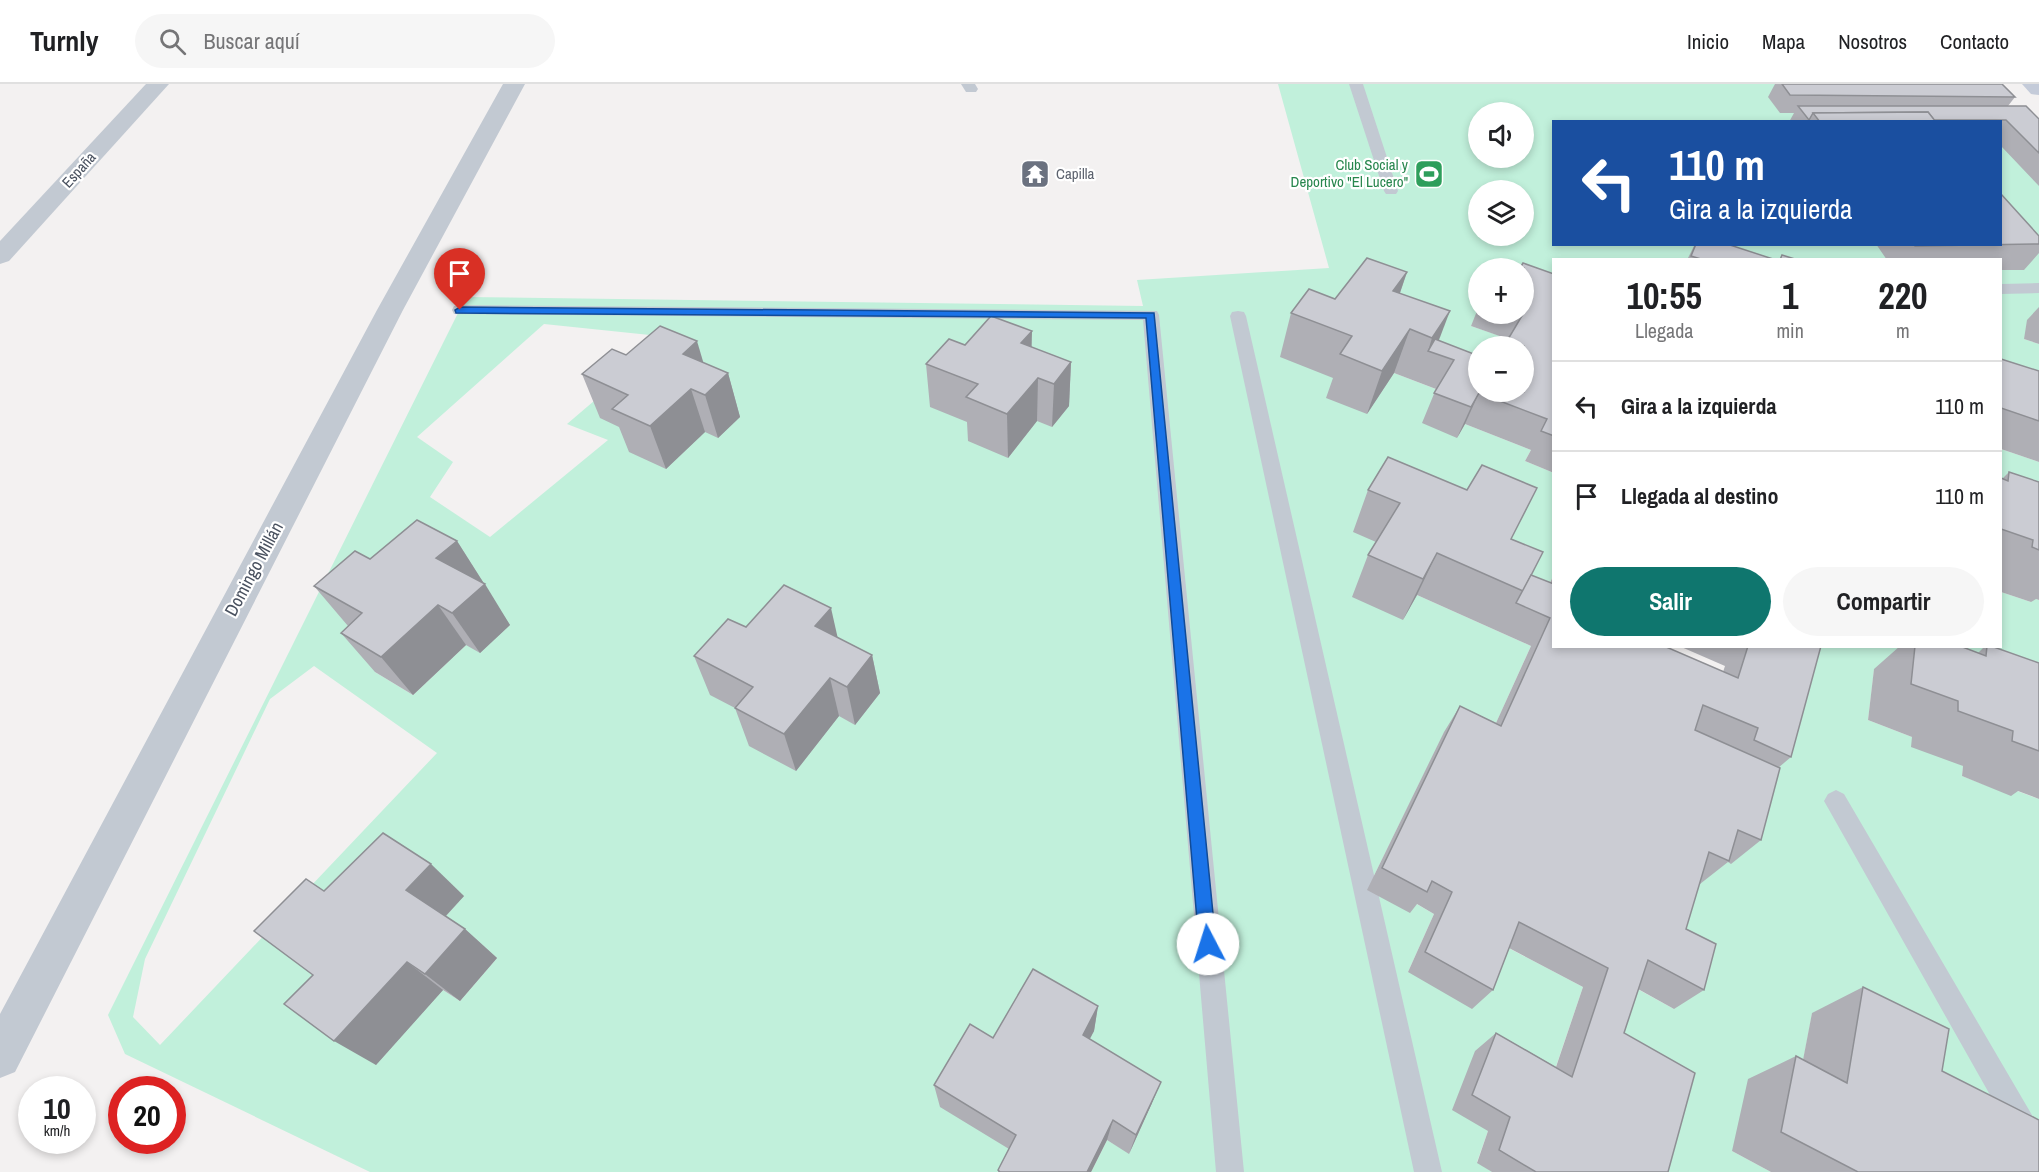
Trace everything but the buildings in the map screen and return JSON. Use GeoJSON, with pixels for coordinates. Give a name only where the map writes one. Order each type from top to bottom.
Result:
{"type":"FeatureCollection","features":[{"type":"Feature","properties":{"kind":"main road"},"geometry":{"type":"LineString","coordinates":[[2033,84],[2039,89]]}},
{"type":"Feature","properties":{"kind":"street","name":"España"},"geometry":{"type":"LineString","coordinates":[[0,256],[158,84]]}},
{"type":"Feature","properties":{"kind":"street","name":"Domingo Millán"},"geometry":{"type":"LineString","coordinates":[[0,1057],[390,310],[514,84]]}},
{"type":"Feature","properties":{"kind":"lane"},"geometry":{"type":"LineString","coordinates":[[1356,84],[1391,191]]}},
{"type":"Feature","properties":{"kind":"lane"},"geometry":{"type":"LineString","coordinates":[[2002,289],[2039,288]]}},
{"type":"Feature","properties":{"kind":"lane"},"geometry":{"type":"LineString","coordinates":[[460,310],[1151,315],[1230,1172]]}},
{"type":"Feature","properties":{"kind":"lane"},"geometry":{"type":"LineString","coordinates":[[1238,316],[1428,1172]]}},
{"type":"Feature","properties":{"kind":"lane"},"geometry":{"type":"LineString","coordinates":[[1836,801],[2039,1154]]}},
{"type":"Feature","properties":{"kind":"green space"},"geometry":{"type":"Polygon","coordinates":[[[1278,84],[1972,84],[2039,151],[2039,323],[2024,339],[2039,344],[2039,431],[2002,400],[2002,258],[1552,258],[1552,296],[1534,278],[1534,258],[1468,258],[1468,324],[1500,336],[1468,336],[1468,388],[1423,371],[1379,335],[1394,373],[1441,391],[1457,437],[1465,424],[1531,450],[1525,461],[1552,472],[1552,578],[1536,613],[1489,580],[1514,530],[1382,545],[1417,595],[1531,646],[1483,752],[1444,733],[1367,890],[1415,903],[1434,914],[1408,972],[1499,943],[1583,987],[1547,1093],[1488,1131],[1477,1162],[1492,1172],[1091,1172],[1107,1140],[1129,1153],[1152,1103],[1016,1154],[1007,1172],[370,1172],[186,1083],[186,1076],[171,1076],[125,1054],[108,1015],[466,297],[1143,306],[1137,280],[1329,268],[1278,84]],[[544,324],[417,437],[453,462],[430,497],[490,537],[608,440],[567,424],[669,337],[544,324]],[[510,625],[375,672],[413,695],[466,645],[510,625]],[[314,666],[270,699],[145,959],[133,1017],[160,1045],[437,753],[314,666]],[[497,958],[355,1002],[443,990],[460,1001],[497,958]]]}},
{"type":"Feature","properties":{"kind":"green space"},"geometry":{"type":"Polygon","coordinates":[[[2002,449],[2039,462],[2039,537],[2002,524],[2002,449]]]}},
{"type":"Feature","properties":{"kind":"green space"},"geometry":{"type":"Polygon","coordinates":[[[2002,592],[2031,602],[2031,597],[2039,600],[2039,719],[1874,670],[1868,720],[1912,737],[1963,766],[1962,776],[2011,795],[2012,789],[2039,799],[2039,1172],[1812,1014],[1795,1104],[1732,1151],[1771,1172],[1641,1172],[1598,1051],[1621,980],[1674,1009],[1658,950],[1800,648],[2002,648],[2002,592]]]}},
{"type":"Feature","properties":{"kind":"place","name":"Capilla"},"geometry":{"type":"Point","coordinates":[1035,174]}},
{"type":"Feature","properties":{"kind":"place","name":"Club Social y Deportivo \"El Lucero\""},"geometry":{"type":"Point","coordinates":[1429,174]}},
{"type":"Feature","properties":{"kind":"route"},"geometry":{"type":"LineString","coordinates":[[460,310],[1151,315],[1208,944]]}}]}
